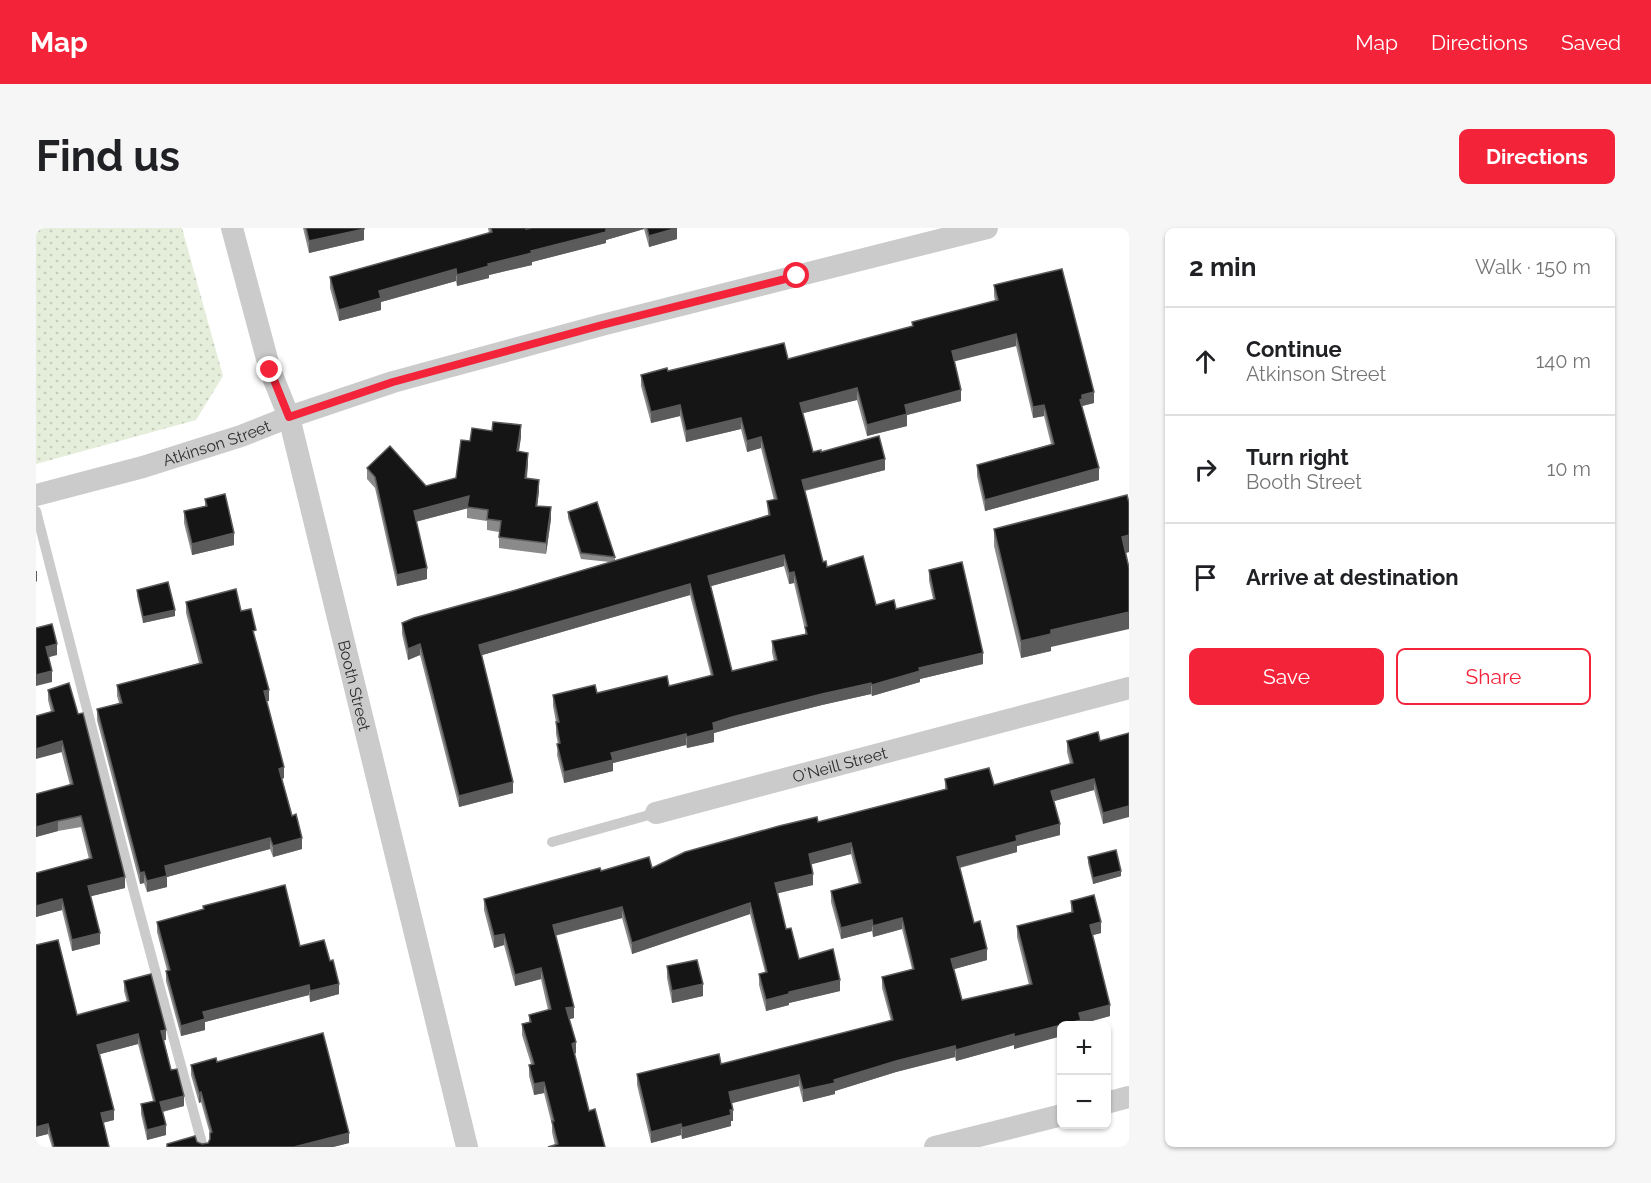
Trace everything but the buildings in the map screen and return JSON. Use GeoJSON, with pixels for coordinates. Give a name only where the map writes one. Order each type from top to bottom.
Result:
{"type":"FeatureCollection","features":[{"type":"Feature","properties":{"kind":"street","name":"Booth Street"},"geometry":{"type":"LineString","coordinates":[[232,228],[270,370],[289,417],[467,1147]]}},
{"type":"Feature","properties":{"kind":"street","name":"Atkinson Street"},"geometry":{"type":"LineString","coordinates":[[36,495],[143,467],[241,436],[289,417],[393,382],[525,345],[987,228]]}},
{"type":"Feature","properties":{"kind":"street","name":"O'Neill Street"},"geometry":{"type":"LineString","coordinates":[[656,813],[1129,688]]}},
{"type":"Feature","properties":{"kind":"street"},"geometry":{"type":"LineString","coordinates":[[1111,1102],[1129,1097]]}},
{"type":"Feature","properties":{"kind":"street"},"geometry":{"type":"LineString","coordinates":[[935,1147],[1057,1115]]}},
{"type":"Feature","properties":{"kind":"lane"},"geometry":{"type":"LineString","coordinates":[[36,511],[134,892],[203,1147]]}},
{"type":"Feature","properties":{"kind":"lane","name":"O'Neill Street"},"geometry":{"type":"LineString","coordinates":[[552,842],[656,813]]}},
{"type":"Feature","properties":{"kind":"green space"},"geometry":{"type":"Polygon","coordinates":[[[36,228],[182,228],[223,376],[196,420],[36,464],[36,228]]]}},
{"type":"Feature","properties":{"kind":"route"},"geometry":{"type":"LineString","coordinates":[[270,370],[289,417],[393,382],[514,348],[797,276]]}}]}
